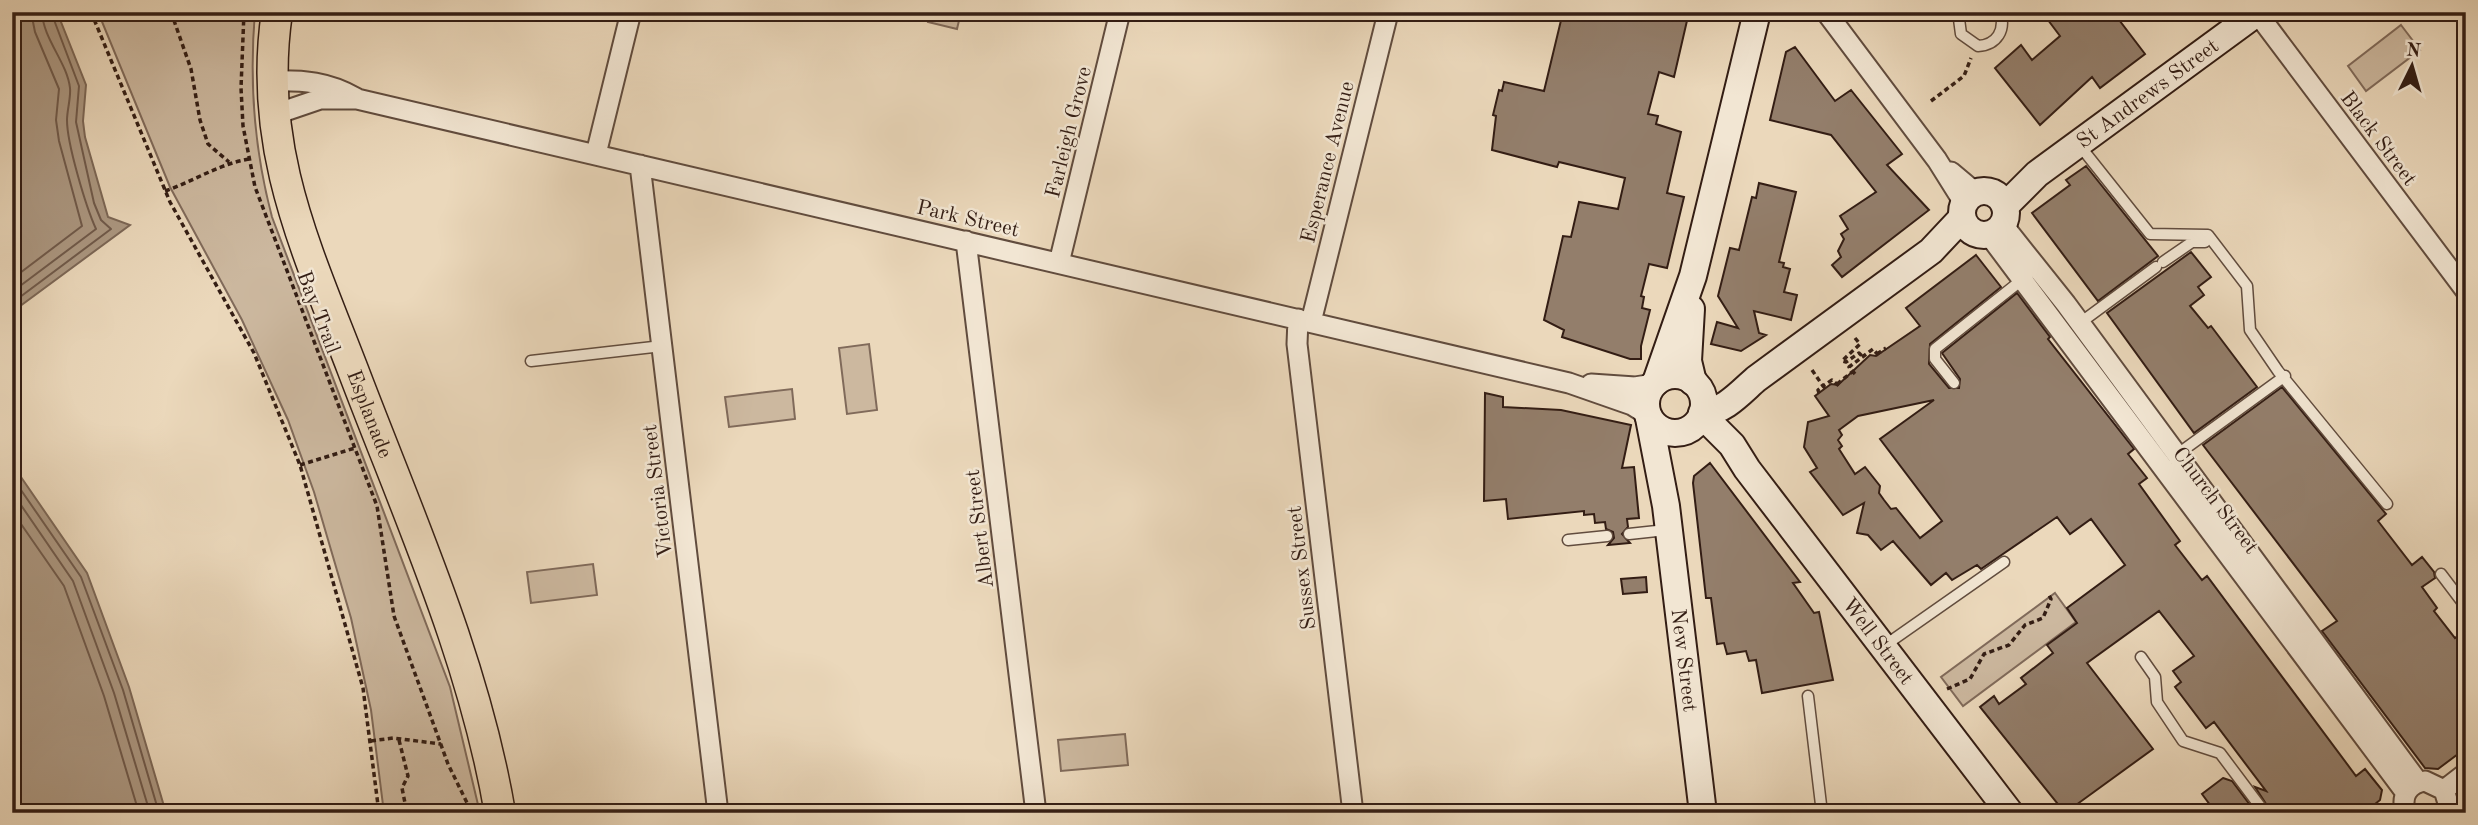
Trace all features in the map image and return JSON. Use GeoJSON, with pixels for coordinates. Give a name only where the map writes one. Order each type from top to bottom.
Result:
{"type":"FeatureCollection","features":[{"type":"Feature","properties":{"kind":"main road","name":"Esplanade"},"geometry":{"type":"LineString","coordinates":[[277,12],[271,81],[279,160],[297,221],[469,681],[482,725],[500,813]]}},
{"type":"Feature","properties":{"kind":"street"},"geometry":{"type":"LineString","coordinates":[[596,154],[631,12]]}},
{"type":"Feature","properties":{"kind":"street","name":"Farleigh Grove"},"geometry":{"type":"LineString","coordinates":[[1059,263],[1120,12]]}},
{"type":"Feature","properties":{"kind":"street"},"geometry":{"type":"LineString","coordinates":[[1693,276],[1688,360],[1704,403],[1692,423],[1662,430],[1648,416],[1646,398],[1655,383],[1693,276],[1757,12]]}},
{"type":"Feature","properties":{"kind":"street","name":"Esperance Avenue"},"geometry":{"type":"LineString","coordinates":[[1305,320],[1388,13]]}},
{"type":"Feature","properties":{"kind":"street","name":"St Andrews Street"},"geometry":{"type":"LineString","coordinates":[[1692,423],[1726,404],[2258,13]]}},
{"type":"Feature","properties":{"kind":"street","name":"Black Street"},"geometry":{"type":"LineString","coordinates":[[2258,13],[2466,291]]}},
{"type":"Feature","properties":{"kind":"street","name":"Church Street"},"geometry":{"type":"LineString","coordinates":[[1825,14],[1937,160],[2080,323],[2170,460]]}},
{"type":"Feature","properties":{"kind":"street","name":"Park Street"},"geometry":{"type":"LineString","coordinates":[[271,81],[303,80],[334,85],[357,99]]}},
{"type":"Feature","properties":{"kind":"street","name":"Park Street"},"geometry":{"type":"LineString","coordinates":[[273,115],[320,99],[357,99],[1569,383],[1632,405],[1648,416]]}},
{"type":"Feature","properties":{"kind":"street","name":"Victoria Street"},"geometry":{"type":"LineString","coordinates":[[640,165],[718,813]]}},
{"type":"Feature","properties":{"kind":"street","name":"Church Street"},"geometry":{"type":"LineString","coordinates":[[1983,213],[2023,279],[2170,460],[2412,787]]}},
{"type":"Feature","properties":{"kind":"street","name":"Albert Street"},"geometry":{"type":"LineString","coordinates":[[966,241],[1036,813]]}},
{"type":"Feature","properties":{"kind":"street","name":"Sussex Street"},"geometry":{"type":"LineString","coordinates":[[1305,320],[1297,345],[1353,813]]}},
{"type":"Feature","properties":{"kind":"street"},"geometry":{"type":"LineString","coordinates":[[1655,383],[1672,375],[1696,385]]}},
{"type":"Feature","properties":{"kind":"street"},"geometry":{"type":"LineString","coordinates":[[1732,445],[1729,432],[1732,415],[1761,376]]}},
{"type":"Feature","properties":{"kind":"street","name":"St Andrews Street"},"geometry":{"type":"LineString","coordinates":[[1696,385],[1723,389],[1761,376]]}},
{"type":"Feature","properties":{"kind":"street","name":"Park Street"},"geometry":{"type":"LineString","coordinates":[[1569,383],[1635,387],[1655,383]]}},
{"type":"Feature","properties":{"kind":"street","name":"New Street"},"geometry":{"type":"LineString","coordinates":[[1648,416],[1667,518],[1703,813]]}},
{"type":"Feature","properties":{"kind":"street","name":"Well Street"},"geometry":{"type":"LineString","coordinates":[[1692,423],[1732,445],[1747,469],[2010,813]]}},
{"type":"Feature","properties":{"kind":"street","name":"Well Street"},"geometry":{"type":"LineString","coordinates":[[1692,423],[1701,437],[1747,469]]}},
{"type":"Feature","properties":{"kind":"street","name":"New Street"},"geometry":{"type":"LineString","coordinates":[[1667,518],[1673,449],[1692,423]]}},
{"type":"Feature","properties":{"kind":"street"},"geometry":{"type":"LineString","coordinates":[[2444,790],[2466,773]]}},
{"type":"Feature","properties":{"kind":"street"},"geometry":{"type":"LineString","coordinates":[[2406,813],[2412,787],[2432,781],[2444,790],[2448,803],[2445,813]]}},
{"type":"Feature","properties":{"kind":"lane"},"geometry":{"type":"LineString","coordinates":[[1962,12],[1959,29],[1973,44],[1985,46],[1996,40],[2003,26],[2000,12]]}},
{"type":"Feature","properties":{"kind":"lane"},"geometry":{"type":"LineString","coordinates":[[2078,144],[2150,234],[2208,235],[2247,286],[2250,330],[2387,504]]}},
{"type":"Feature","properties":{"kind":"lane"},"geometry":{"type":"LineString","coordinates":[[2080,323],[2192,242],[2214,243]]}},
{"type":"Feature","properties":{"kind":"lane"},"geometry":{"type":"LineString","coordinates":[[1954,383],[1935,359],[1935,349],[2023,279]]}},
{"type":"Feature","properties":{"kind":"lane"},"geometry":{"type":"LineString","coordinates":[[531,361],[662,346]]}},
{"type":"Feature","properties":{"kind":"lane"},"geometry":{"type":"LineString","coordinates":[[2170,460],[2286,376]]}},
{"type":"Feature","properties":{"kind":"lane"},"geometry":{"type":"LineString","coordinates":[[1629,534],[1667,518]]}},
{"type":"Feature","properties":{"kind":"lane"},"geometry":{"type":"LineString","coordinates":[[1567,540],[1607,536]]}},
{"type":"Feature","properties":{"kind":"lane"},"geometry":{"type":"LineString","coordinates":[[1884,646],[2004,562]]}},
{"type":"Feature","properties":{"kind":"lane"},"geometry":{"type":"LineString","coordinates":[[2441,574],[2466,607]]}},
{"type":"Feature","properties":{"kind":"lane"},"geometry":{"type":"LineString","coordinates":[[2141,657],[2155,677],[2157,702],[2183,741],[2220,754],[2265,813]]}},
{"type":"Feature","properties":{"kind":"lane"},"geometry":{"type":"LineString","coordinates":[[1808,696],[1822,813]]}},
{"type":"Feature","properties":{"kind":"path"},"geometry":{"type":"LineString","coordinates":[[91,12],[165,191],[254,353],[300,465],[363,688],[379,813]]}},
{"type":"Feature","properties":{"kind":"path"},"geometry":{"type":"LineString","coordinates":[[171,12],[191,69],[200,120],[208,144],[229,162]]}},
{"type":"Feature","properties":{"kind":"path","name":"Bay Trail"},"geometry":{"type":"LineString","coordinates":[[244,12],[241,88],[248,159],[267,220],[377,506],[394,616],[441,744],[472,813]]}},
{"type":"Feature","properties":{"kind":"path"},"geometry":{"type":"LineString","coordinates":[[1931,101],[1964,76],[1972,57],[1973,44]]}},
{"type":"Feature","properties":{"kind":"path"},"geometry":{"type":"LineString","coordinates":[[165,191],[229,162],[248,159]]}},
{"type":"Feature","properties":{"kind":"path"},"geometry":{"type":"LineString","coordinates":[[1855,338],[1860,344],[1842,361],[1846,362],[1859,353],[1861,360]]}},
{"type":"Feature","properties":{"kind":"path"},"geometry":{"type":"LineString","coordinates":[[1819,393],[1818,390],[1832,380],[1838,385],[1854,373],[1849,367],[1873,349],[1878,355],[1886,348]]}},
{"type":"Feature","properties":{"kind":"path"},"geometry":{"type":"LineString","coordinates":[[1812,370],[1824,387]]}},
{"type":"Feature","properties":{"kind":"path"},"geometry":{"type":"LineString","coordinates":[[300,465],[355,448]]}},
{"type":"Feature","properties":{"kind":"path"},"geometry":{"type":"LineString","coordinates":[[1947,690],[1970,679],[1984,654],[2009,645],[2025,625],[2043,618],[2051,600],[2048,593]]}},
{"type":"Feature","properties":{"kind":"path"},"geometry":{"type":"LineString","coordinates":[[371,741],[399,740],[441,744]]}},
{"type":"Feature","properties":{"kind":"path"},"geometry":{"type":"LineString","coordinates":[[399,740],[408,776],[402,788],[407,813]]}},
{"type":"Feature","properties":{"kind":"shaded area"},"geometry":{"type":"Polygon","coordinates":[[[98,12],[255,12],[254,115],[272,217],[450,687],[480,813],[384,813],[371,710],[351,618],[314,492],[288,420],[242,320],[170,187],[98,12]]]}},
{"type":"Feature","properties":{"kind":"shaded area"},"geometry":{"type":"Polygon","coordinates":[[[930,12],[961,12],[957,29],[928,22],[930,12]]]}},
{"type":"Feature","properties":{"kind":"shaded area"},"geometry":{"type":"Polygon","coordinates":[[[2401,25],[2420,50],[2366,91],[2348,66],[2401,25]]]}},
{"type":"Feature","properties":{"kind":"shaded area"},"geometry":{"type":"Polygon","coordinates":[[[869,344],[877,410],[847,414],[839,348],[869,344]]]}},
{"type":"Feature","properties":{"kind":"shaded area"},"geometry":{"type":"Polygon","coordinates":[[[792,389],[795,419],[729,427],[725,397],[792,389]]]}},
{"type":"Feature","properties":{"kind":"shaded area"},"geometry":{"type":"Polygon","coordinates":[[[593,564],[597,595],[531,603],[527,572],[593,564]]]}},
{"type":"Feature","properties":{"kind":"shaded area"},"geometry":{"type":"Polygon","coordinates":[[[2055,593],[2076,622],[1963,706],[1941,677],[2055,593]]]}},
{"type":"Feature","properties":{"kind":"shaded area"},"geometry":{"type":"Polygon","coordinates":[[[1125,734],[1128,765],[1061,771],[1058,740],[1125,734]]]}},
{"type":"Feature","properties":{"kind":"water"},"geometry":{"type":"Polygon","coordinates":[[[12,12],[57,12],[86,85],[83,121],[85,137],[108,217],[130,225],[12,312],[12,12]]]}},
{"type":"Feature","properties":{"kind":"water"},"geometry":{"type":"Polygon","coordinates":[[[12,464],[87,573],[129,687],[166,813],[12,813],[12,464]]]}},
{"type":"Feature","properties":{"kind":"building"},"geometry":{"type":"Polygon","coordinates":[[[1563,12],[1689,12],[1674,77],[1659,72],[1648,114],[1658,116],[1656,124],[1681,132],[1667,193],[1684,197],[1667,268],[1649,264],[1641,296],[1644,297],[1642,308],[1650,310],[1641,346],[1641,359],[1630,359],[1562,337],[1564,330],[1544,320],[1563,236],[1571,237],[1579,202],[1618,209],[1625,178],[1559,162],[1557,167],[1492,150],[1496,116],[1493,115],[1499,90],[1502,91],[1504,82],[1544,91],[1563,12]]]}},
{"type":"Feature","properties":{"kind":"building"},"geometry":{"type":"Polygon","coordinates":[[[2042,12],[2113,12],[2145,54],[2100,88],[2092,77],[2040,125],[1995,68],[2021,45],[2032,60],[2060,36],[2042,12]]]}},
{"type":"Feature","properties":{"kind":"building"},"geometry":{"type":"Polygon","coordinates":[[[1795,47],[1835,101],[1851,90],[1902,154],[1887,165],[1929,210],[1842,277],[1832,265],[1841,257],[1838,251],[1844,239],[1841,234],[1848,229],[1840,216],[1876,192],[1831,135],[1770,120],[1786,52],[1795,47]]]}},
{"type":"Feature","properties":{"kind":"building"},"geometry":{"type":"Polygon","coordinates":[[[2086,166],[2158,256],[2098,301],[2032,213],[2070,185],[2066,180],[2086,166]]]}},
{"type":"Feature","properties":{"kind":"building"},"geometry":{"type":"Polygon","coordinates":[[[1759,183],[1796,192],[1779,262],[1790,269],[1784,292],[1797,295],[1791,320],[1754,311],[1759,333],[1766,335],[1741,351],[1711,344],[1717,322],[1738,328],[1718,296],[1730,248],[1739,250],[1752,197],[1756,198],[1759,183]]]}},
{"type":"Feature","properties":{"kind":"building"},"geometry":{"type":"Polygon","coordinates":[[[2191,252],[2211,277],[2198,287],[2204,295],[2190,306],[2208,328],[2211,326],[2257,387],[2194,433],[2107,313],[2191,252]]]}},
{"type":"Feature","properties":{"kind":"building"},"geometry":{"type":"Polygon","coordinates":[[[1976,255],[2001,287],[1930,344],[1929,364],[1949,388],[1959,388],[1960,379],[1942,353],[2017,293],[2050,337],[2048,339],[2134,449],[2128,454],[2147,478],[2139,484],[2180,541],[2175,545],[2202,580],[2207,576],[2356,776],[2365,769],[2382,790],[2380,800],[2364,813],[2272,813],[2255,787],[2266,791],[2214,722],[2206,728],[2175,687],[2181,682],[2173,671],[2194,656],[2159,611],[2087,663],[2153,749],[2065,813],[1980,707],[1994,696],[1999,704],[2026,684],[2021,678],[2053,653],[2047,645],[2077,623],[2067,608],[2125,565],[2091,519],[2070,534],[2057,517],[1981,569],[1977,565],[1952,580],[1946,573],[1931,585],[1893,541],[1881,550],[1868,535],[1857,533],[1864,503],[1843,515],[1810,472],[1817,468],[1804,447],[1808,422],[1829,416],[1815,396],[1831,384],[1838,385],[1870,355],[1876,356],[1920,326],[1906,308],[1976,255]],[[1934,400],[1858,416],[1839,430],[1842,435],[1838,440],[1842,446],[1839,449],[1855,474],[1865,467],[1880,486],[1879,493],[1884,500],[1891,509],[1896,508],[1920,538],[1942,521],[1880,439],[1934,400]]]}},
{"type":"Feature","properties":{"kind":"building"},"geometry":{"type":"Polygon","coordinates":[[[2282,387],[2386,514],[2378,521],[2412,565],[2422,557],[2434,572],[2435,578],[2422,587],[2437,608],[2434,611],[2455,638],[2466,630],[2466,748],[2438,769],[2425,768],[2322,631],[2337,621],[2203,445],[2282,387]]]}},
{"type":"Feature","properties":{"kind":"building"},"geometry":{"type":"Polygon","coordinates":[[[1485,393],[1503,397],[1503,407],[1561,410],[1631,425],[1622,468],[1634,467],[1639,518],[1627,519],[1628,527],[1622,534],[1630,543],[1608,545],[1614,538],[1613,532],[1606,529],[1605,522],[1595,523],[1594,514],[1584,515],[1584,511],[1508,519],[1506,499],[1484,501],[1485,393]]]}},
{"type":"Feature","properties":{"kind":"building"},"geometry":{"type":"Polygon","coordinates":[[[1710,463],[1800,582],[1793,583],[1814,613],[1819,612],[1833,680],[1762,693],[1756,660],[1749,661],[1746,651],[1727,654],[1724,643],[1717,644],[1711,598],[1706,598],[1693,483],[1694,476],[1710,463]]]}},
{"type":"Feature","properties":{"kind":"building"},"geometry":{"type":"Polygon","coordinates":[[[1646,577],[1647,592],[1623,594],[1621,579],[1646,577]]]}},
{"type":"Feature","properties":{"kind":"building"},"geometry":{"type":"Polygon","coordinates":[[[2223,778],[2232,781],[2256,813],[2216,813],[2202,794],[2223,778]]]}}]}
